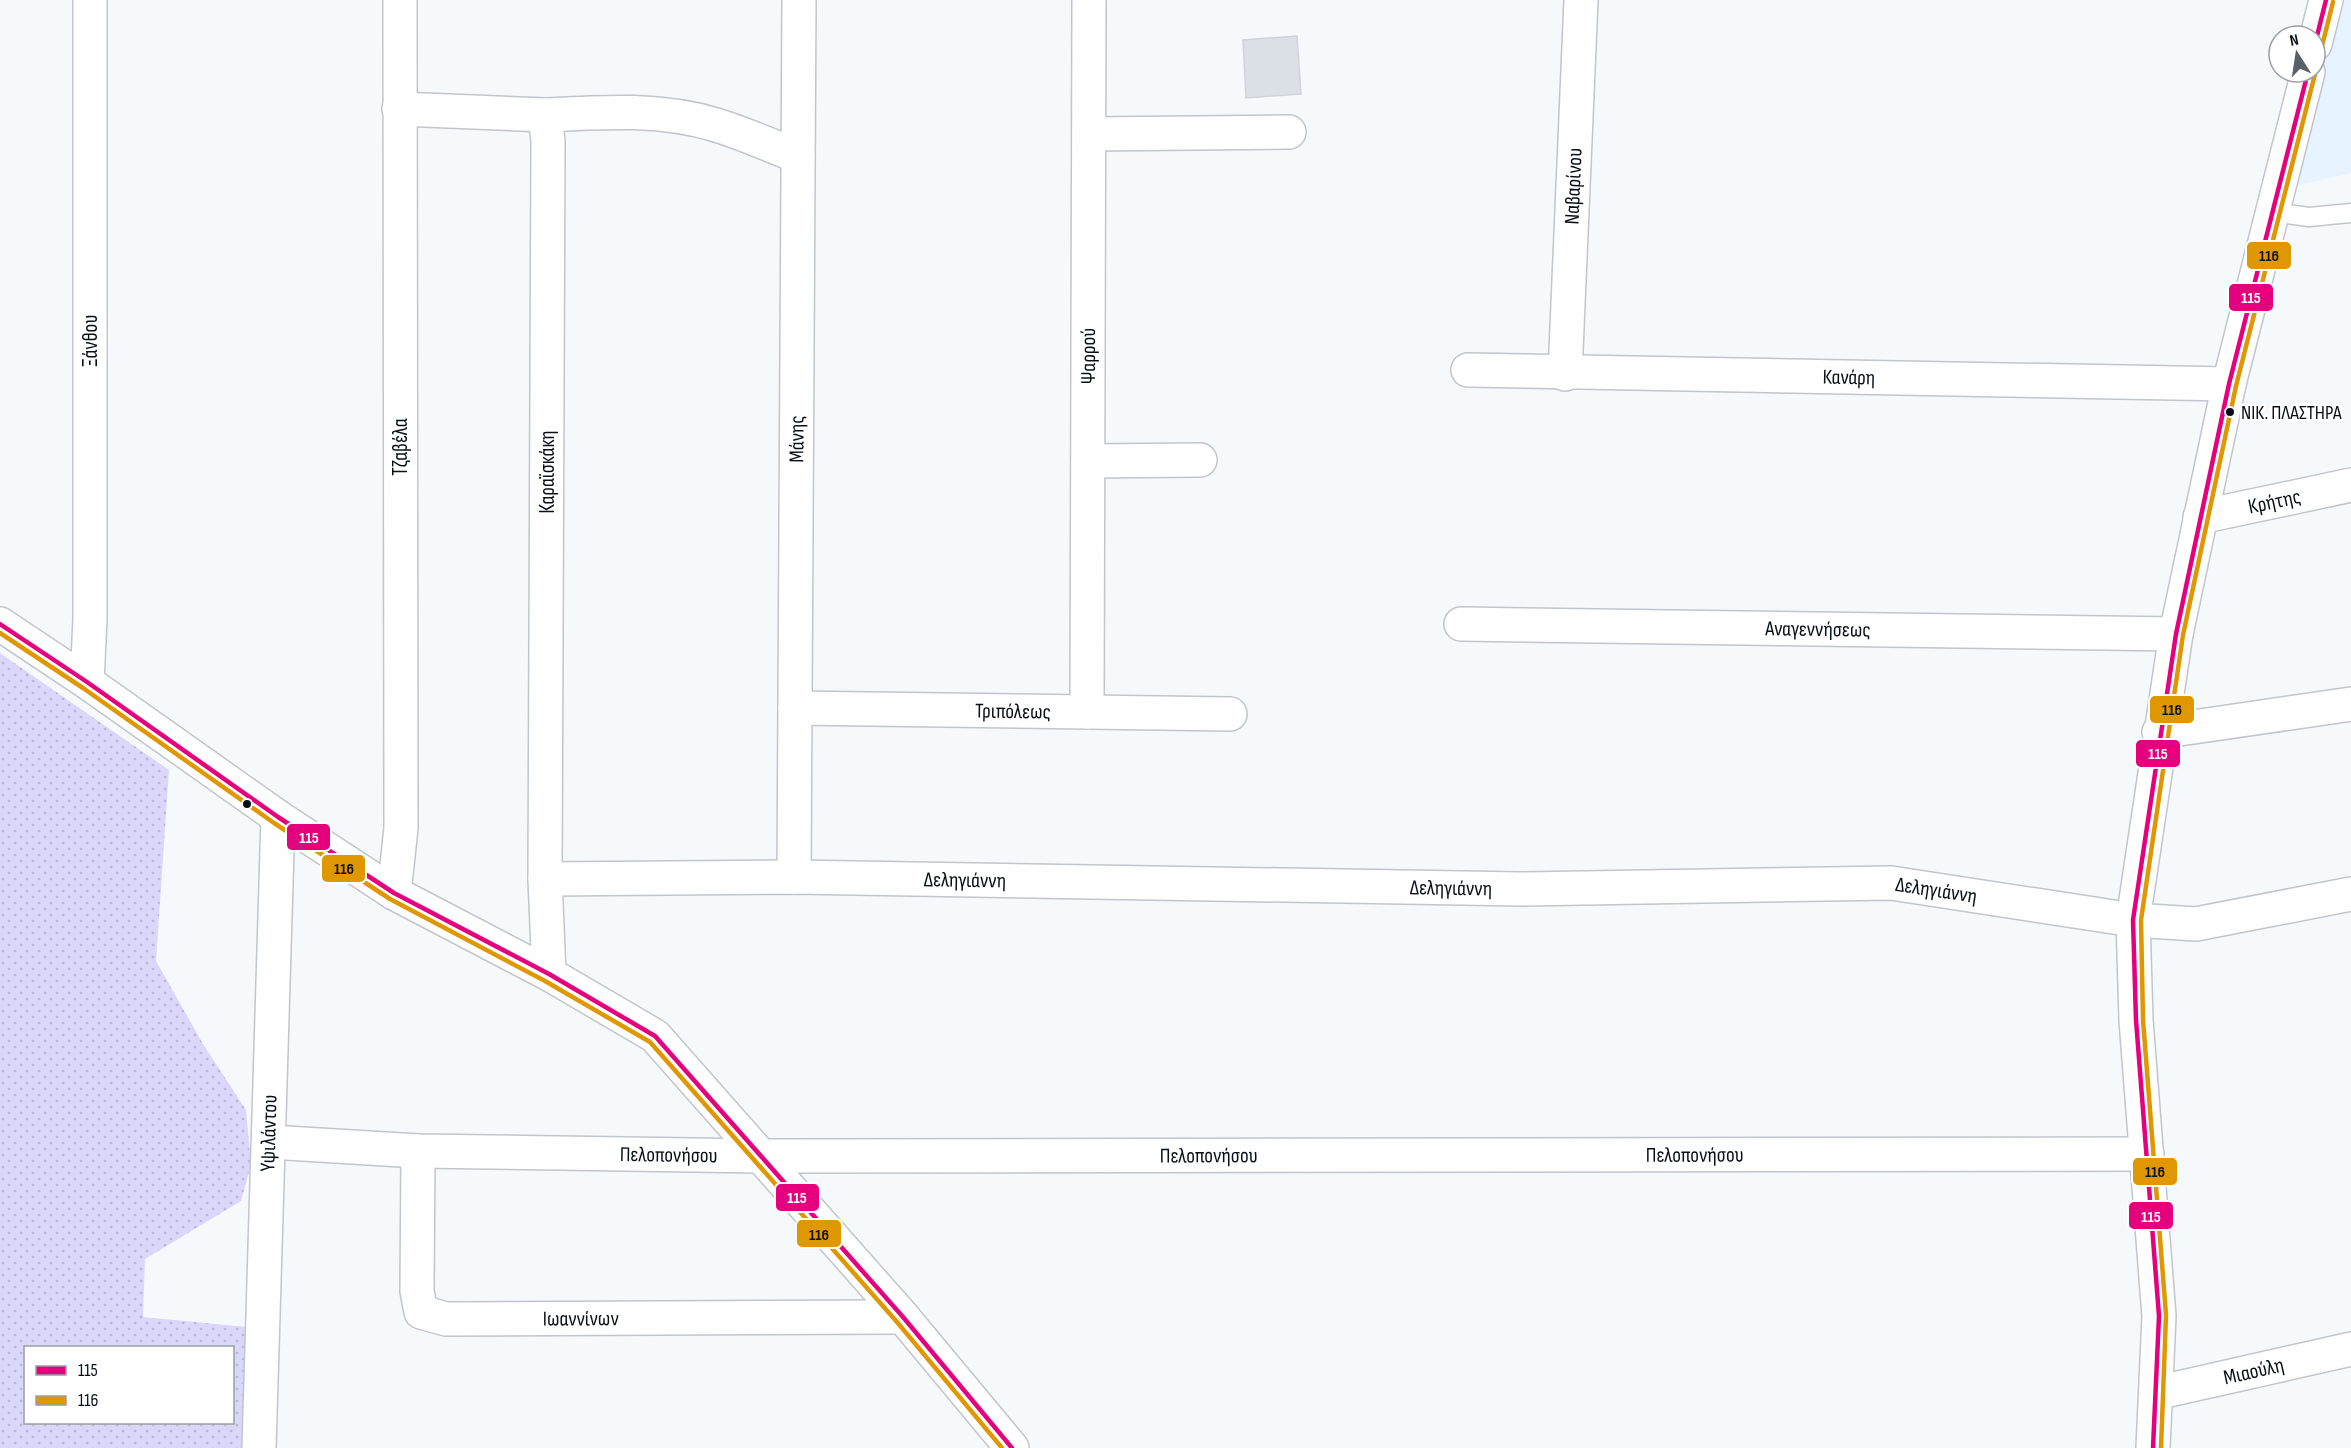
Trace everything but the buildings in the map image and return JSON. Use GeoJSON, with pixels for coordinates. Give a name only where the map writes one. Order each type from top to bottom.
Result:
{"type":"FeatureCollection","features":[{"type":"Feature","properties":{"kind":"street","name":"Ξάνθου"},"geometry":{"type":"LineString","coordinates":[[87,682],[90,619],[90,0]]}},
{"type":"Feature","properties":{"kind":"street","name":"Τζαβέλα"},"geometry":{"type":"LineString","coordinates":[[394,893],[401,828],[400,0]]}},
{"type":"Feature","properties":{"kind":"street","name":"Μάνης"},"geometry":{"type":"LineString","coordinates":[[794,877],[799,0]]}},
{"type":"Feature","properties":{"kind":"street","name":"Ψαρρού"},"geometry":{"type":"LineString","coordinates":[[1087,712],[1089,0]]}},
{"type":"Feature","properties":{"kind":"street","name":"Ναβαρίνου"},"geometry":{"type":"LineString","coordinates":[[1565,374],[1581,0]]}},
{"type":"Feature","properties":{"kind":"street"},"geometry":{"type":"LineString","coordinates":[[2320,24],[2326,0]]}},
{"type":"Feature","properties":{"kind":"street"},"geometry":{"type":"LineString","coordinates":[[2153,1448],[2159,1316],[2136,1020],[2133,920],[2159,732],[2176,634],[2229,384],[2305,84]]}},
{"type":"Feature","properties":{"kind":"street"},"geometry":{"type":"LineString","coordinates":[[399,109],[545,115],[611,111],[666,115],[715,125],[798,156]]}},
{"type":"Feature","properties":{"kind":"street","name":"Καραϊσκάκη"},"geometry":{"type":"LineString","coordinates":[[545,115],[548,153],[545,879],[549,975]]}},
{"type":"Feature","properties":{"kind":"street"},"geometry":{"type":"LineString","coordinates":[[1090,134],[1289,132]]}},
{"type":"Feature","properties":{"kind":"street","name":"Κανάρη"},"geometry":{"type":"LineString","coordinates":[[1468,370],[1565,374],[2229,384]]}},
{"type":"Feature","properties":{"kind":"street"},"geometry":{"type":"LineString","coordinates":[[1088,461],[1200,460]]}},
{"type":"Feature","properties":{"kind":"street","name":"Κρήτης"},"geometry":{"type":"LineString","coordinates":[[2200,518],[2351,485]]}},
{"type":"Feature","properties":{"kind":"street"},"geometry":{"type":"LineString","coordinates":[[0,624],[87,682],[278,817],[394,893],[549,975],[655,1036],[903,1317],[1012,1448]]}},
{"type":"Feature","properties":{"kind":"street","name":"Αναγεννήσεως"},"geometry":{"type":"LineString","coordinates":[[1461,624],[2176,634]]}},
{"type":"Feature","properties":{"kind":"street"},"geometry":{"type":"LineString","coordinates":[[2159,732],[2351,704]]}},
{"type":"Feature","properties":{"kind":"street","name":"Τριπόλεως"},"geometry":{"type":"LineString","coordinates":[[795,708],[1230,714]]}},
{"type":"Feature","properties":{"kind":"street","name":"Υψιλάντου"},"geometry":{"type":"LineString","coordinates":[[259,1448],[278,817]]}},
{"type":"Feature","properties":{"kind":"street","name":"Δεληγιάννη"},"geometry":{"type":"LineString","coordinates":[[545,879],[794,877],[1521,889],[1891,883],[2133,920],[2196,924],[2351,894]]}},
{"type":"Feature","properties":{"kind":"street","name":"Πελοπονήσου"},"geometry":{"type":"LineString","coordinates":[[270,1142],[418,1151],[760,1156],[2147,1154]]}},
{"type":"Feature","properties":{"kind":"street","name":"Ιωαννίνων"},"geometry":{"type":"LineString","coordinates":[[418,1151],[417,1291],[421,1312],[446,1319],[903,1317]]}},
{"type":"Feature","properties":{"kind":"street","name":"Μιαούλη"},"geometry":{"type":"LineString","coordinates":[[2156,1393],[2351,1349]]}},
{"type":"Feature","properties":{"kind":"lane"},"geometry":{"type":"LineString","coordinates":[[2273,212],[2309,217],[2351,213]]}},
{"type":"Feature","properties":{"kind":"shaded area"},"geometry":{"type":"Polygon","coordinates":[[[2332,0],[2351,0],[2351,173],[2288,188],[2312,84],[2327,84],[2326,24],[2332,0]]]}},
{"type":"Feature","properties":{"kind":"shaded area"},"geometry":{"type":"Polygon","coordinates":[[[0,653],[169,770],[156,961],[203,1044],[246,1110],[251,1165],[241,1201],[145,1259],[143,1317],[247,1327],[242,1448],[0,1448],[0,653]]]}},
{"type":"Feature","properties":{"kind":"transit line","name":"115"},"geometry":{"type":"LineString","coordinates":[[2320,24],[2326,0]]}},
{"type":"Feature","properties":{"kind":"transit line","name":"116"},"geometry":{"type":"LineString","coordinates":[[2327,26],[2333,2]]}},
{"type":"Feature","properties":{"kind":"transit line","name":"115"},"geometry":{"type":"LineString","coordinates":[[2153,1448],[2159,1316],[2136,1020],[2133,920],[2176,634],[2229,384],[2305,84]]}},
{"type":"Feature","properties":{"kind":"transit line","name":"116"},"geometry":{"type":"LineString","coordinates":[[2161,1448],[2166,1315],[2143,1020],[2141,920],[2183,635],[2236,386],[2312,84]]}},
{"type":"Feature","properties":{"kind":"transit line","name":"115"},"geometry":{"type":"LineString","coordinates":[[0,624],[87,682],[278,817],[394,893],[549,974],[655,1036],[903,1317],[1012,1448]]}},
{"type":"Feature","properties":{"kind":"transit line","name":"116"},"geometry":{"type":"LineString","coordinates":[[0,633],[83,688],[274,823],[390,899],[545,981],[650,1042],[897,1322],[1002,1448]]}},
{"type":"Feature","properties":{"kind":"place","name":"ΝΙΚ. ΠΛΑΣΤΗΡΑ"},"geometry":{"type":"Point","coordinates":[2230,412]}}]}
